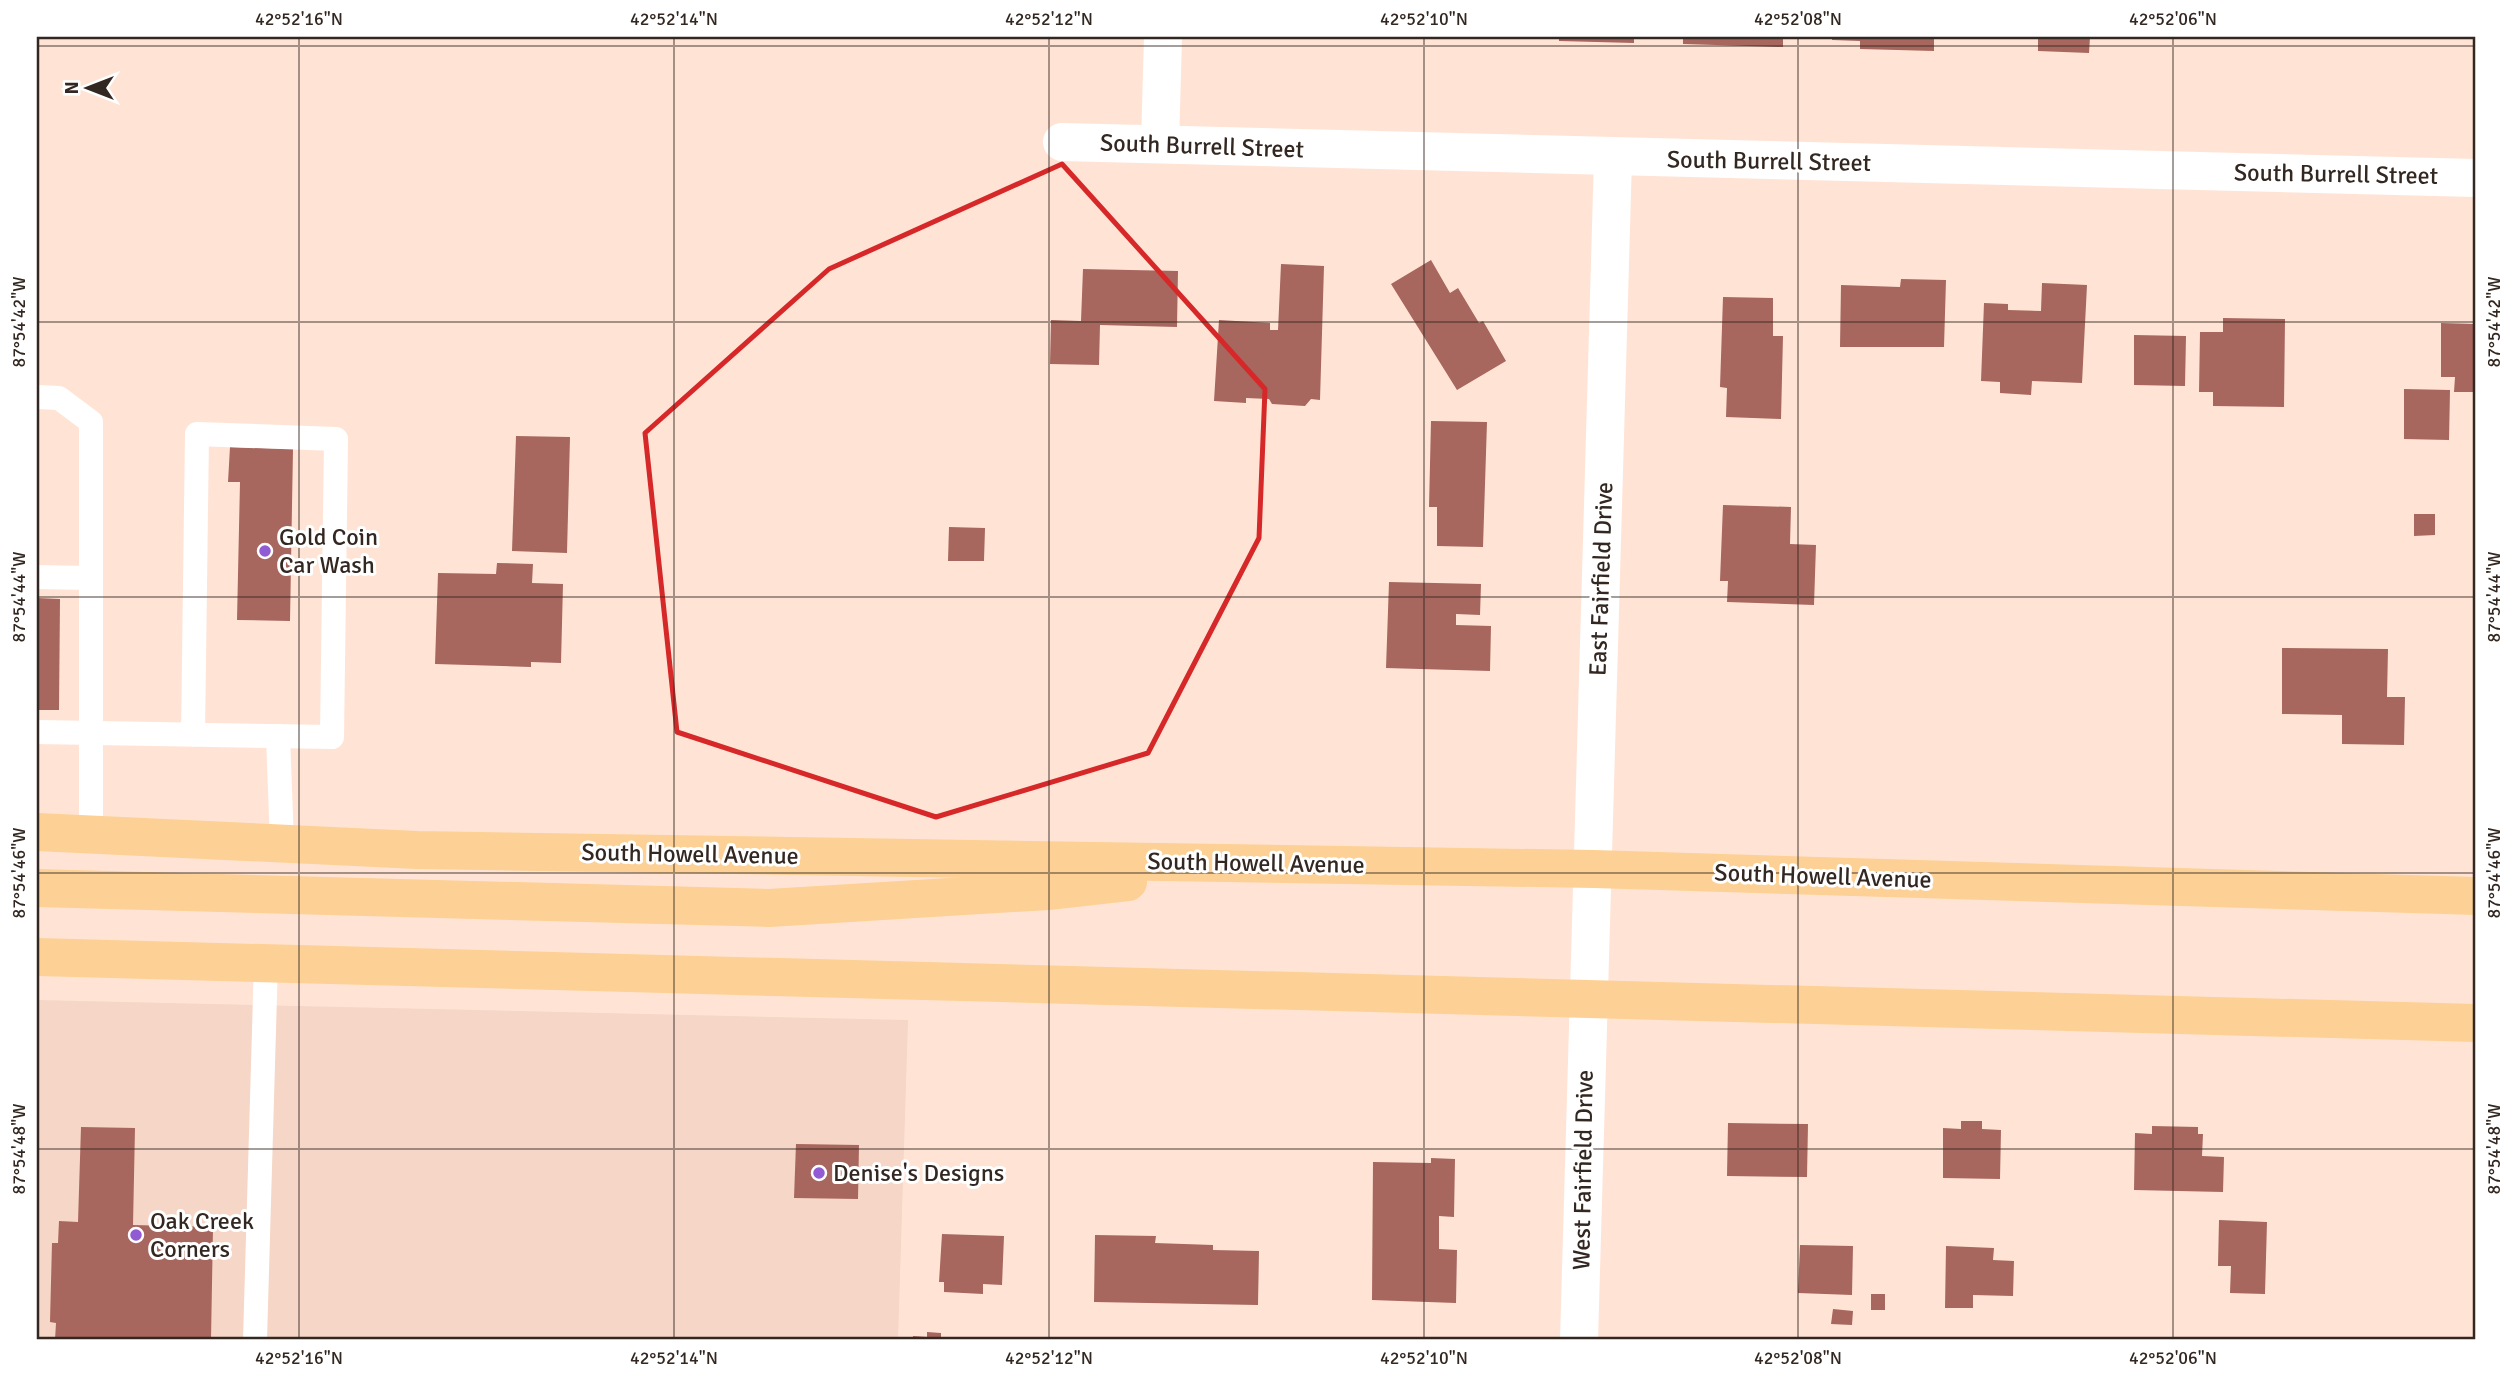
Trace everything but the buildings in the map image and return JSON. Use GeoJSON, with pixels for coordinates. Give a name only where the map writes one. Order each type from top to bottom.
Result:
{"type":"FeatureCollection","features":[{"type":"Feature","properties":{"kind":"main road","name":"South Howell Avenue"},"geometry":{"type":"LineString","coordinates":[[37,832],[431,850],[1594,869],[2476,896]]}},
{"type":"Feature","properties":{"kind":"main road"},"geometry":{"type":"LineString","coordinates":[[37,888],[769,908],[1048,891],[1290,864]]}},
{"type":"Feature","properties":{"kind":"main road"},"geometry":{"type":"LineString","coordinates":[[37,957],[266,961],[2476,1023]]}},
{"type":"Feature","properties":{"kind":"street"},"geometry":{"type":"LineString","coordinates":[[1160,144],[1163,37]]}},
{"type":"Feature","properties":{"kind":"street","name":"South Burrell Street"},"geometry":{"type":"LineString","coordinates":[[1062,142],[2476,178]]}},
{"type":"Feature","properties":{"kind":"street","name":"East Fairfield Drive"},"geometry":{"type":"LineString","coordinates":[[1587,1000],[1594,869],[1613,158]]}},
{"type":"Feature","properties":{"kind":"street","name":"West Fairfield Drive"},"geometry":{"type":"LineString","coordinates":[[1580,1340],[1587,1000]]}},
{"type":"Feature","properties":{"kind":"lane"},"geometry":{"type":"LineString","coordinates":[[37,397],[59,398],[91,422],[91,834]]}},
{"type":"Feature","properties":{"kind":"lane"},"geometry":{"type":"LineString","coordinates":[[37,732],[192,735],[332,737],[336,439],[197,434],[192,735]]}},
{"type":"Feature","properties":{"kind":"lane"},"geometry":{"type":"LineString","coordinates":[[37,577],[91,578]]}},
{"type":"Feature","properties":{"kind":"lane"},"geometry":{"type":"LineString","coordinates":[[278,736],[282,843]]}},
{"type":"Feature","properties":{"kind":"lane"},"geometry":{"type":"LineString","coordinates":[[255,1340],[266,961]]}},
{"type":"Feature","properties":{"kind":"highlighted area"},"geometry":{"type":"Polygon","coordinates":[[[1062,164],[1265,389],[1259,538],[1148,753],[936,817],[677,732],[645,433],[829,269],[1062,164]]]}},
{"type":"Feature","properties":{"kind":"shaded area"},"geometry":{"type":"Polygon","coordinates":[[[37,1000],[908,1020],[898,1340],[37,1340],[37,1000]]]}},
{"type":"Feature","properties":{"kind":"place","name":"Gold Coin Car Wash"},"geometry":{"type":"Point","coordinates":[265,551]}},
{"type":"Feature","properties":{"kind":"place","name":"Denise's Designs"},"geometry":{"type":"Point","coordinates":[819,1173]}},
{"type":"Feature","properties":{"kind":"place","name":"Oak Creek Corners"},"geometry":{"type":"Point","coordinates":[136,1235]}}]}
